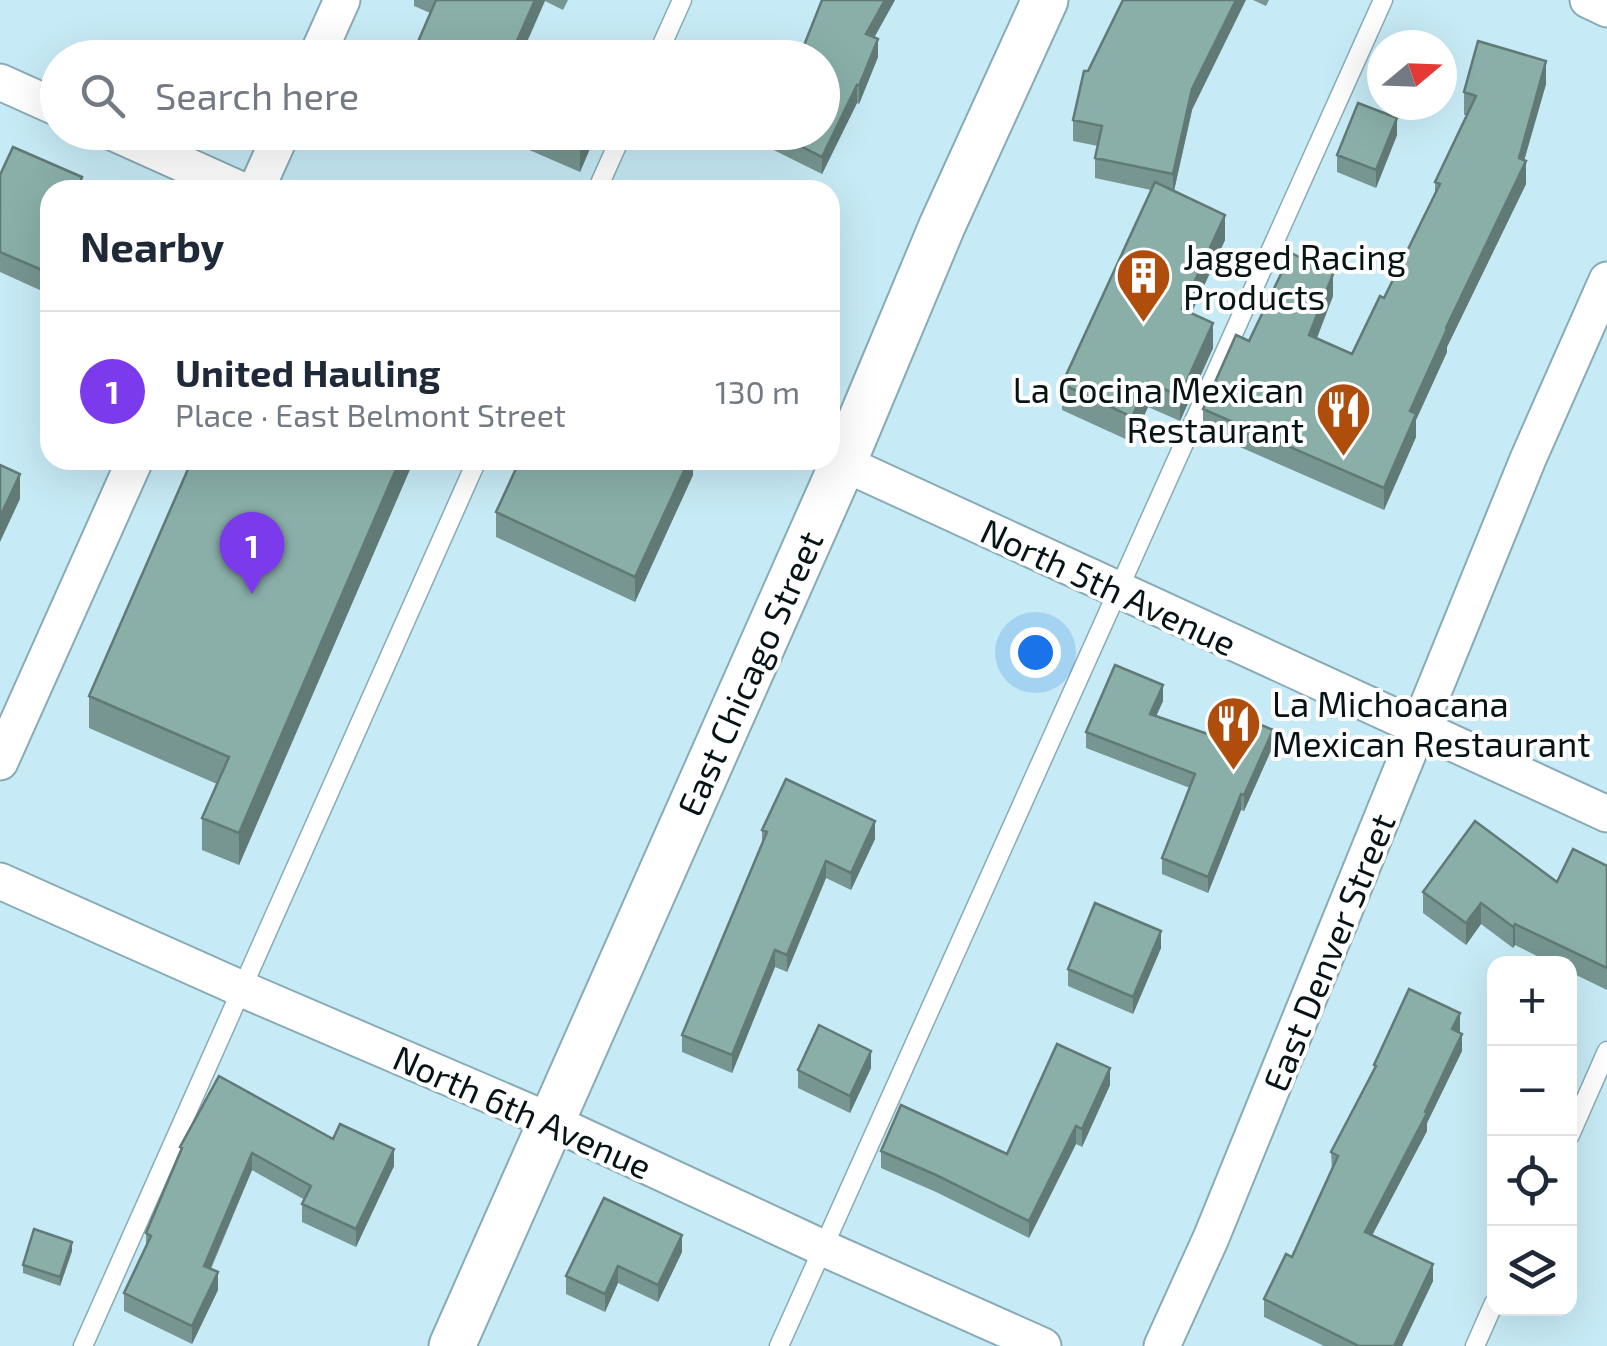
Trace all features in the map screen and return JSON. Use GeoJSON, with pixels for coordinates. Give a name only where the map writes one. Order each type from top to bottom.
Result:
{"type":"FeatureCollection","features":[{"type":"Feature","properties":{"kind":"street"},"geometry":{"type":"LineString","coordinates":[[324,40],[342,0]]}},
{"type":"Feature","properties":{"kind":"street","name":"East Chicago Street"},"geometry":{"type":"LineString","coordinates":[[840,451],[1044,0]]}},
{"type":"Feature","properties":{"kind":"street"},"geometry":{"type":"LineString","coordinates":[[1588,0],[1607,9]]}},
{"type":"Feature","properties":{"kind":"street"},"geometry":{"type":"LineString","coordinates":[[0,82],[40,100]]}},
{"type":"Feature","properties":{"kind":"street"},"geometry":{"type":"LineString","coordinates":[[152,150],[218,180]]}},
{"type":"Feature","properties":{"kind":"street"},"geometry":{"type":"LineString","coordinates":[[260,180],[274,150]]}},
{"type":"Feature","properties":{"kind":"street","name":"East Denver Street"},"geometry":{"type":"LineString","coordinates":[[1162,1346],[1211,1238],[1528,459],[1607,280]]}},
{"type":"Feature","properties":{"kind":"street","name":"North 5th Avenue"},"geometry":{"type":"LineString","coordinates":[[840,462],[1607,814]]}},
{"type":"Feature","properties":{"kind":"street"},"geometry":{"type":"LineString","coordinates":[[0,762],[131,470]]}},
{"type":"Feature","properties":{"kind":"street","name":"East Chicago Street"},"geometry":{"type":"LineString","coordinates":[[452,1346],[832,470]]}},
{"type":"Feature","properties":{"kind":"street","name":"North 6th Avenue"},"geometry":{"type":"LineString","coordinates":[[0,881],[550,1121],[1043,1346]]}},
{"type":"Feature","properties":{"kind":"lane"},"geometry":{"type":"LineString","coordinates":[[664,40],[682,0]]}},
{"type":"Feature","properties":{"kind":"lane"},"geometry":{"type":"LineString","coordinates":[[779,1346],[1383,0]]}},
{"type":"Feature","properties":{"kind":"lane"},"geometry":{"type":"LineString","coordinates":[[601,180],[615,150]]}},
{"type":"Feature","properties":{"kind":"lane"},"geometry":{"type":"LineString","coordinates":[[83,1346],[473,470]]}},
{"type":"Feature","properties":{"kind":"lane"},"geometry":{"type":"LineString","coordinates":[[1577,1119],[1607,1051]]}},
{"type":"Feature","properties":{"kind":"lane"},"geometry":{"type":"LineString","coordinates":[[1475,1346],[1488,1316]]}},
{"type":"Feature","properties":{"kind":"building"},"geometry":{"type":"Polygon","coordinates":[[[436,0],[535,0],[517,40],[419,40],[436,0]]]}},
{"type":"Feature","properties":{"kind":"building"},"geometry":{"type":"Polygon","coordinates":[[[822,0],[885,0],[866,34],[878,39],[840,120],[840,40],[806,40],[822,0]]]}},
{"type":"Feature","properties":{"kind":"building"},"geometry":{"type":"Polygon","coordinates":[[[1123,0],[1236,0],[1192,89],[1173,174],[1095,158],[1102,126],[1073,120],[1084,71],[1088,71],[1123,0]]]}},
{"type":"Feature","properties":{"kind":"building"},"geometry":{"type":"Polygon","coordinates":[[[1478,41],[1546,61],[1519,158],[1526,161],[1446,328],[1410,411],[1416,414],[1384,488],[1203,409],[1236,335],[1249,341],[1291,253],[1333,274],[1309,335],[1352,354],[1440,184],[1435,182],[1476,96],[1464,92],[1478,41]]]}},
{"type":"Feature","properties":{"kind":"building"},"geometry":{"type":"Polygon","coordinates":[[[1358,103],[1367,106],[1367,120],[1396,120],[1376,170],[1337,155],[1358,103]]]}},
{"type":"Feature","properties":{"kind":"building"},"geometry":{"type":"Polygon","coordinates":[[[13,147],[82,177],[40,180],[40,269],[0,252],[0,175],[13,147]]]}},
{"type":"Feature","properties":{"kind":"building","name":"Jagged Racing Products"},"geometry":{"type":"Polygon","coordinates":[[[1155,182],[1225,215],[1182,309],[1213,323],[1180,396],[1148,382],[1132,417],[1062,384],[1155,182]]]}},
{"type":"Feature","properties":{"kind":"building"},"geometry":{"type":"Polygon","coordinates":[[[0,465],[20,474],[0,517],[0,465]]]}},
{"type":"Feature","properties":{"kind":"building"},"geometry":{"type":"Polygon","coordinates":[[[188,470],[396,470],[239,833],[202,818],[229,757],[89,696],[188,470]]]}},
{"type":"Feature","properties":{"kind":"building"},"geometry":{"type":"Polygon","coordinates":[[[515,470],[684,470],[635,577],[496,512],[515,470]]]}},
{"type":"Feature","properties":{"kind":"building"},"geometry":{"type":"Polygon","coordinates":[[[1115,665],[1163,685],[1150,714],[1219,738],[1229,711],[1273,730],[1244,795],[1241,794],[1208,877],[1162,858],[1195,774],[1086,732],[1115,665]]]}},
{"type":"Feature","properties":{"kind":"building"},"geometry":{"type":"Polygon","coordinates":[[[786,779],[875,821],[851,873],[826,861],[787,955],[775,950],[732,1055],[682,1035],[767,832],[762,830],[786,779]]]}},
{"type":"Feature","properties":{"kind":"building"},"geometry":{"type":"Polygon","coordinates":[[[1475,821],[1557,882],[1573,849],[1607,866],[1607,968],[1515,924],[1513,927],[1481,903],[1466,923],[1423,892],[1475,821]]]}},
{"type":"Feature","properties":{"kind":"building"},"geometry":{"type":"Polygon","coordinates":[[[1095,903],[1161,931],[1133,997],[1068,969],[1095,903]]]}},
{"type":"Feature","properties":{"kind":"building"},"geometry":{"type":"Polygon","coordinates":[[[1409,989],[1460,1013],[1452,1029],[1462,1034],[1427,1113],[1365,1232],[1433,1264],[1394,1346],[1359,1346],[1264,1299],[1286,1254],[1292,1257],[1338,1156],[1331,1152],[1376,1066],[1409,989]]]}},
{"type":"Feature","properties":{"kind":"building"},"geometry":{"type":"Polygon","coordinates":[[[819,1025],[871,1051],[850,1096],[798,1070],[819,1025]]]}},
{"type":"Feature","properties":{"kind":"building"},"geometry":{"type":"Polygon","coordinates":[[[1057,1044],[1110,1068],[1082,1129],[1076,1126],[1029,1221],[881,1151],[901,1105],[1007,1154],[1057,1044]]]}},
{"type":"Feature","properties":{"kind":"building"},"geometry":{"type":"Polygon","coordinates":[[[219,1076],[333,1139],[340,1124],[394,1149],[356,1229],[302,1204],[311,1186],[252,1153],[204,1266],[218,1272],[192,1326],[124,1293],[151,1236],[146,1233],[180,1147],[219,1076]]]}},
{"type":"Feature","properties":{"kind":"building"},"geometry":{"type":"Polygon","coordinates":[[[604,1198],[682,1235],[658,1285],[618,1266],[605,1294],[566,1276],[604,1198]]]}},
{"type":"Feature","properties":{"kind":"building"},"geometry":{"type":"Polygon","coordinates":[[[34,1229],[72,1242],[60,1277],[23,1265],[34,1229]]]}},
{"type":"Feature","properties":{"kind":"place","name":"Jagged Racing Products"},"geometry":{"type":"Point","coordinates":[1144,325]}},
{"type":"Feature","properties":{"kind":"place","name":"La Cocina Mexican Restaurant"},"geometry":{"type":"Point","coordinates":[1343,458]}},
{"type":"Feature","properties":{"kind":"place","name":"United Hauling"},"geometry":{"type":"Point","coordinates":[252,594]}},
{"type":"Feature","properties":{"kind":"place","name":"La Michoacana Mexican Restaurant"},"geometry":{"type":"Point","coordinates":[1233,772]}}]}
